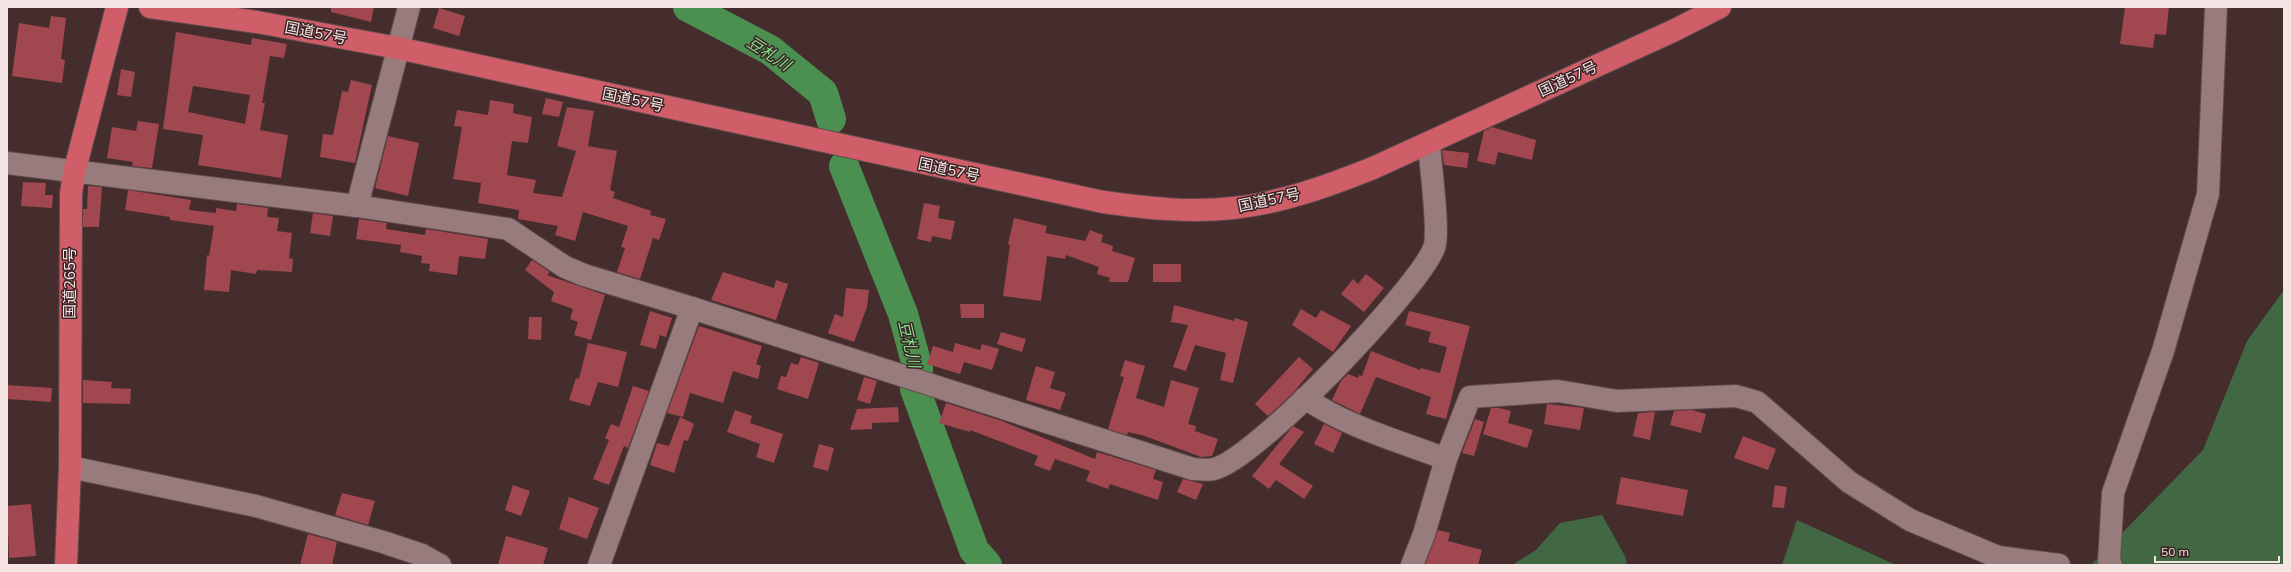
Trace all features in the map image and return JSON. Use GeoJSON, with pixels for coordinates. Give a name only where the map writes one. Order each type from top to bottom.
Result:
{"type":"FeatureCollection","features":[{"type":"Feature","properties":{"kind":"highway","name":"国道265号"},"geometry":{"type":"LineString","coordinates":[[66,565],[70,467],[70,194],[74,173],[117,7]]}},
{"type":"Feature","properties":{"kind":"highway","name":"国道57号"},"geometry":{"type":"LineString","coordinates":[[150,7],[257,22],[398,48],[972,175],[1103,202],[1140,207],[1200,210],[1233,208],[1265,203],[1332,184],[1429,143],[1675,30],[1720,7]]}},
{"type":"Feature","properties":{"kind":"street"},"geometry":{"type":"LineString","coordinates":[[357,206],[409,7]]}},
{"type":"Feature","properties":{"kind":"street"},"geometry":{"type":"LineString","coordinates":[[2106,564],[2113,493],[2163,351],[2208,194],[2216,7]]}},
{"type":"Feature","properties":{"kind":"street"},"geometry":{"type":"LineString","coordinates":[[7,163],[74,173],[357,206],[508,229],[571,270],[1192,469],[1214,469],[1229,462],[1267,434],[1305,398],[1374,327],[1428,261],[1435,247],[1435,225],[1429,143]]}},
{"type":"Feature","properties":{"kind":"street"},"geometry":{"type":"LineString","coordinates":[[599,565],[692,308]]}},
{"type":"Feature","properties":{"kind":"street"},"geometry":{"type":"LineString","coordinates":[[1412,565],[1424,534],[1446,459],[1470,397],[1558,391],[1617,401],[1736,396],[1757,402],[1848,482],[1910,520],[1998,556],[2059,565]]}},
{"type":"Feature","properties":{"kind":"street"},"geometry":{"type":"LineString","coordinates":[[1305,398],[1321,409],[1358,426],[1446,459]]}},
{"type":"Feature","properties":{"kind":"street"},"geometry":{"type":"LineString","coordinates":[[70,467],[256,506],[383,542],[422,555],[440,565]]}},
{"type":"Feature","properties":{"kind":"green space"},"geometry":{"type":"Polygon","coordinates":[[[2284,290],[2284,565],[2091,565],[2203,450],[2247,341],[2284,290]]]}},
{"type":"Feature","properties":{"kind":"green space"},"geometry":{"type":"Polygon","coordinates":[[[1602,515],[1625,556],[1627,565],[1512,565],[1536,550],[1560,523],[1602,515]]]}},
{"type":"Feature","properties":{"kind":"green space"},"geometry":{"type":"Polygon","coordinates":[[[1797,520],[1896,565],[1782,565],[1797,520]]]}},
{"type":"Feature","properties":{"kind":"building"},"geometry":{"type":"Polygon","coordinates":[[[331,7],[374,7],[371,22],[331,12],[331,7]]]}},
{"type":"Feature","properties":{"kind":"building"},"geometry":{"type":"Polygon","coordinates":[[[2125,7],[2169,7],[2166,35],[2155,34],[2153,48],[2120,44],[2125,7]]]}},
{"type":"Feature","properties":{"kind":"building"},"geometry":{"type":"Polygon","coordinates":[[[439,8],[465,16],[459,36],[433,28],[439,8]]]}},
{"type":"Feature","properties":{"kind":"building"},"geometry":{"type":"Polygon","coordinates":[[[51,16],[66,18],[61,59],[65,60],[62,83],[12,76],[19,23],[49,28],[51,16]]]}},
{"type":"Feature","properties":{"kind":"building"},"geometry":{"type":"Polygon","coordinates":[[[176,32],[251,45],[252,38],[287,44],[284,58],[270,56],[262,103],[265,103],[260,130],[288,135],[281,178],[198,165],[203,135],[163,129],[176,32]],[[193,86],[188,112],[245,124],[250,95],[193,86]]]}},
{"type":"Feature","properties":{"kind":"building"},"geometry":{"type":"Polygon","coordinates":[[[121,69],[135,72],[131,97],[117,95],[121,69]]]}},
{"type":"Feature","properties":{"kind":"building"},"geometry":{"type":"Polygon","coordinates":[[[351,80],[372,85],[355,163],[320,157],[323,134],[333,135],[342,91],[348,92],[351,80]]]}},
{"type":"Feature","properties":{"kind":"building"},"geometry":{"type":"Polygon","coordinates":[[[546,98],[563,102],[559,117],[542,114],[546,98]]]}},
{"type":"Feature","properties":{"kind":"building"},"geometry":{"type":"Polygon","coordinates":[[[490,100],[514,104],[513,113],[532,117],[528,143],[512,141],[507,175],[536,180],[533,193],[562,197],[576,151],[557,146],[567,107],[594,111],[588,146],[617,151],[610,190],[615,192],[613,198],[651,211],[650,215],[666,219],[659,240],[653,238],[640,279],[617,272],[625,248],[621,247],[628,226],[583,212],[575,241],[555,235],[558,226],[518,219],[519,210],[478,203],[481,183],[453,179],[462,127],[454,126],[457,110],[488,115],[490,100]]]}},
{"type":"Feature","properties":{"kind":"building"},"geometry":{"type":"Polygon","coordinates":[[[138,121],[159,124],[152,168],[132,166],[133,162],[107,158],[112,127],[136,131],[138,121]]]}},
{"type":"Feature","properties":{"kind":"building"},"geometry":{"type":"Polygon","coordinates":[[[1492,127],[1536,140],[1532,160],[1498,152],[1495,165],[1477,161],[1484,131],[1492,127]]]}},
{"type":"Feature","properties":{"kind":"building"},"geometry":{"type":"Polygon","coordinates":[[[388,136],[419,143],[408,196],[375,188],[388,136]]]}},
{"type":"Feature","properties":{"kind":"building"},"geometry":{"type":"Polygon","coordinates":[[[1442,150],[1469,153],[1467,168],[1444,165],[1442,150]]]}},
{"type":"Feature","properties":{"kind":"building"},"geometry":{"type":"Polygon","coordinates":[[[23,182],[46,183],[45,195],[53,195],[52,208],[21,206],[23,182]]]}},
{"type":"Feature","properties":{"kind":"building"},"geometry":{"type":"Polygon","coordinates":[[[88,186],[102,187],[99,227],[83,227],[83,209],[87,209],[88,186]]]}},
{"type":"Feature","properties":{"kind":"building"},"geometry":{"type":"Polygon","coordinates":[[[128,190],[191,200],[189,210],[216,213],[216,208],[236,211],[237,204],[268,208],[267,217],[279,218],[277,231],[292,233],[289,258],[293,259],[292,272],[257,270],[256,274],[231,270],[229,292],[204,290],[207,255],[209,256],[214,226],[170,220],[170,217],[125,210],[128,190]]]}},
{"type":"Feature","properties":{"kind":"building"},"geometry":{"type":"Polygon","coordinates":[[[924,203],[940,206],[938,218],[955,221],[951,240],[932,236],[931,242],[917,239],[924,203]]]}},
{"type":"Feature","properties":{"kind":"building"},"geometry":{"type":"Polygon","coordinates":[[[313,213],[333,216],[330,236],[310,233],[313,213]]]}},
{"type":"Feature","properties":{"kind":"building"},"geometry":{"type":"Polygon","coordinates":[[[1014,218],[1047,226],[1045,233],[1085,241],[1090,230],[1103,235],[1101,242],[1113,246],[1112,251],[1135,258],[1128,282],[1109,282],[1110,278],[1097,274],[1099,267],[1066,255],[1065,259],[1047,256],[1041,301],[1003,296],[1010,245],[1008,244],[1014,218]]]}},
{"type":"Feature","properties":{"kind":"building"},"geometry":{"type":"Polygon","coordinates":[[[359,219],[387,223],[386,229],[425,235],[426,229],[488,239],[485,259],[459,256],[457,275],[429,271],[430,264],[421,263],[422,256],[400,252],[401,245],[356,239],[359,219]]]}},
{"type":"Feature","properties":{"kind":"building"},"geometry":{"type":"Polygon","coordinates":[[[532,260],[550,272],[547,275],[605,295],[591,340],[574,335],[578,322],[570,319],[573,309],[551,301],[554,292],[525,270],[532,260]]]}},
{"type":"Feature","properties":{"kind":"building"},"geometry":{"type":"Polygon","coordinates":[[[1153,264],[1181,264],[1181,282],[1153,282],[1153,264]]]}},
{"type":"Feature","properties":{"kind":"building"},"geometry":{"type":"Polygon","coordinates":[[[723,272],[774,288],[776,280],[788,284],[776,320],[711,300],[723,272]]]}},
{"type":"Feature","properties":{"kind":"building"},"geometry":{"type":"Polygon","coordinates":[[[1366,274],[1384,288],[1364,312],[1341,294],[1353,279],[1358,284],[1366,274]]]}},
{"type":"Feature","properties":{"kind":"building"},"geometry":{"type":"Polygon","coordinates":[[[846,288],[869,290],[867,307],[854,342],[828,333],[835,314],[843,317],[846,288]]]}},
{"type":"Feature","properties":{"kind":"building"},"geometry":{"type":"Polygon","coordinates":[[[960,304],[984,304],[984,318],[961,318],[960,304]]]}},
{"type":"Feature","properties":{"kind":"building"},"geometry":{"type":"Polygon","coordinates":[[[1174,305],[1234,321],[1235,318],[1248,322],[1233,383],[1220,380],[1226,353],[1195,345],[1186,371],[1173,367],[1188,325],[1171,322],[1174,305]]]}},
{"type":"Feature","properties":{"kind":"building"},"geometry":{"type":"Polygon","coordinates":[[[1301,309],[1316,318],[1321,310],[1351,326],[1333,352],[1292,325],[1301,309]]]}},
{"type":"Feature","properties":{"kind":"building"},"geometry":{"type":"Polygon","coordinates":[[[650,311],[672,318],[666,337],[660,335],[656,349],[640,345],[650,311]]]}},
{"type":"Feature","properties":{"kind":"building"},"geometry":{"type":"Polygon","coordinates":[[[1409,311],[1470,326],[1446,419],[1426,414],[1431,397],[1376,377],[1360,414],[1332,400],[1341,381],[1348,374],[1358,378],[1359,375],[1362,376],[1371,351],[1420,370],[1421,368],[1440,373],[1447,347],[1428,342],[1431,332],[1405,325],[1409,311]]]}},
{"type":"Feature","properties":{"kind":"building"},"geometry":{"type":"Polygon","coordinates":[[[529,317],[542,317],[541,340],[528,339],[529,317]]]}},
{"type":"Feature","properties":{"kind":"building"},"geometry":{"type":"Polygon","coordinates":[[[699,326],[762,346],[756,364],[761,366],[758,379],[733,371],[723,403],[690,393],[683,417],[667,413],[699,326]]]}},
{"type":"Feature","properties":{"kind":"building"},"geometry":{"type":"Polygon","coordinates":[[[1001,332],[1026,339],[1022,352],[997,344],[1001,332]]]}},
{"type":"Feature","properties":{"kind":"building"},"geometry":{"type":"Polygon","coordinates":[[[588,343],[627,352],[618,387],[598,382],[590,406],[569,400],[576,378],[579,379],[588,343]]]}},
{"type":"Feature","properties":{"kind":"building"},"geometry":{"type":"Polygon","coordinates":[[[955,343],[980,350],[982,344],[999,349],[992,370],[964,362],[960,374],[927,364],[933,346],[953,352],[955,343]]]}},
{"type":"Feature","properties":{"kind":"building"},"geometry":{"type":"Polygon","coordinates":[[[801,357],[819,363],[808,399],[777,389],[781,376],[786,377],[791,363],[798,365],[801,357]]]}},
{"type":"Feature","properties":{"kind":"building"},"geometry":{"type":"Polygon","coordinates":[[[1299,357],[1313,369],[1293,393],[1268,416],[1255,404],[1299,357]]]}},
{"type":"Feature","properties":{"kind":"building"},"geometry":{"type":"Polygon","coordinates":[[[1125,360],[1145,366],[1136,398],[1164,407],[1171,380],[1199,388],[1188,424],[1196,426],[1195,431],[1218,439],[1212,456],[1201,457],[1145,436],[1128,432],[1127,435],[1108,429],[1124,377],[1120,376],[1125,360]]]}},
{"type":"Feature","properties":{"kind":"building"},"geometry":{"type":"Polygon","coordinates":[[[1036,366],[1055,372],[1050,388],[1066,393],[1060,410],[1026,400],[1036,366]]]}},
{"type":"Feature","properties":{"kind":"building"},"geometry":{"type":"Polygon","coordinates":[[[864,377],[877,381],[870,404],[857,400],[864,377]]]}},
{"type":"Feature","properties":{"kind":"building"},"geometry":{"type":"Polygon","coordinates":[[[83,380],[112,382],[111,388],[131,389],[130,404],[83,403],[83,380]]]}},
{"type":"Feature","properties":{"kind":"building"},"geometry":{"type":"Polygon","coordinates":[[[7,385],[52,388],[51,402],[7,399],[7,385]]]}},
{"type":"Feature","properties":{"kind":"building"},"geometry":{"type":"Polygon","coordinates":[[[633,386],[649,391],[628,448],[624,446],[609,485],[593,479],[609,440],[605,438],[611,424],[619,427],[633,386]]]}},
{"type":"Feature","properties":{"kind":"building"},"geometry":{"type":"Polygon","coordinates":[[[946,403],[1002,421],[1095,459],[1097,452],[1156,470],[1153,479],[1163,482],[1158,500],[1110,484],[1108,489],[1086,481],[1090,471],[1055,459],[1050,471],[1034,465],[1038,456],[970,430],[970,432],[939,423],[946,403]]]}},
{"type":"Feature","properties":{"kind":"building"},"geometry":{"type":"Polygon","coordinates":[[[1547,404],[1584,408],[1580,430],[1544,424],[1547,404]]]}},
{"type":"Feature","properties":{"kind":"building"},"geometry":{"type":"Polygon","coordinates":[[[898,407],[899,422],[872,423],[872,429],[850,430],[857,409],[898,407]]]}},
{"type":"Feature","properties":{"kind":"building"},"geometry":{"type":"Polygon","coordinates":[[[1491,408],[1511,411],[1508,423],[1533,430],[1527,448],[1483,434],[1491,408]]]}},
{"type":"Feature","properties":{"kind":"building"},"geometry":{"type":"Polygon","coordinates":[[[735,410],[752,416],[750,423],[783,434],[774,463],[756,457],[760,444],[727,432],[735,410]]]}},
{"type":"Feature","properties":{"kind":"building"},"geometry":{"type":"Polygon","coordinates":[[[1692,410],[1706,414],[1701,433],[1670,425],[1674,411],[1692,410]]]}},
{"type":"Feature","properties":{"kind":"building"},"geometry":{"type":"Polygon","coordinates":[[[1655,412],[1650,440],[1633,436],[1638,413],[1655,412]]]}},
{"type":"Feature","properties":{"kind":"building"},"geometry":{"type":"Polygon","coordinates":[[[680,417],[694,424],[688,441],[684,440],[674,473],[650,465],[657,443],[669,446],[680,417]]]}},
{"type":"Feature","properties":{"kind":"building"},"geometry":{"type":"Polygon","coordinates":[[[1475,419],[1484,422],[1474,456],[1462,453],[1475,419]]]}},
{"type":"Feature","properties":{"kind":"building"},"geometry":{"type":"Polygon","coordinates":[[[1324,424],[1342,433],[1333,453],[1314,444],[1324,424]]]}},
{"type":"Feature","properties":{"kind":"building"},"geometry":{"type":"Polygon","coordinates":[[[1293,426],[1304,432],[1279,464],[1313,486],[1304,499],[1276,480],[1269,489],[1252,476],[1293,426]]]}},
{"type":"Feature","properties":{"kind":"building"},"geometry":{"type":"Polygon","coordinates":[[[1743,436],[1776,449],[1768,470],[1734,458],[1743,436]]]}},
{"type":"Feature","properties":{"kind":"building"},"geometry":{"type":"Polygon","coordinates":[[[819,444],[834,448],[828,471],[813,467],[819,444]]]}},
{"type":"Feature","properties":{"kind":"building"},"geometry":{"type":"Polygon","coordinates":[[[1621,477],[1688,490],[1683,516],[1616,504],[1621,477]]]}},
{"type":"Feature","properties":{"kind":"building"},"geometry":{"type":"Polygon","coordinates":[[[1183,479],[1203,484],[1196,500],[1177,492],[1183,479]]]}},
{"type":"Feature","properties":{"kind":"building"},"geometry":{"type":"Polygon","coordinates":[[[513,485],[530,491],[521,516],[505,510],[513,485]]]}},
{"type":"Feature","properties":{"kind":"building"},"geometry":{"type":"Polygon","coordinates":[[[1775,485],[1787,487],[1784,508],[1772,507],[1775,485]]]}},
{"type":"Feature","properties":{"kind":"building"},"geometry":{"type":"Polygon","coordinates":[[[342,493],[375,501],[368,525],[335,515],[342,493]]]}},
{"type":"Feature","properties":{"kind":"building"},"geometry":{"type":"Polygon","coordinates":[[[569,497],[599,508],[587,539],[559,529],[569,497]]]}},
{"type":"Feature","properties":{"kind":"building"},"geometry":{"type":"Polygon","coordinates":[[[31,504],[36,556],[9,558],[7,506],[31,504]]]}},
{"type":"Feature","properties":{"kind":"building"},"geometry":{"type":"Polygon","coordinates":[[[1438,530],[1450,533],[1448,541],[1482,550],[1478,565],[1425,565],[1438,530]]]}},
{"type":"Feature","properties":{"kind":"building"},"geometry":{"type":"Polygon","coordinates":[[[308,534],[337,542],[332,565],[300,565],[308,534]]]}},
{"type":"Feature","properties":{"kind":"building"},"geometry":{"type":"Polygon","coordinates":[[[506,536],[548,548],[543,565],[498,565],[506,536]]]}},
{"type":"Feature","properties":{"kind":"waterway","name":"豆札川"},"geometry":{"type":"LineString","coordinates":[[688,7],[770,50],[823,93],[831,119]]}},
{"type":"Feature","properties":{"kind":"waterway","name":"豆札川"},"geometry":{"type":"LineString","coordinates":[[844,166],[903,314],[918,369],[915,389],[974,550],[987,565]]}}]}
